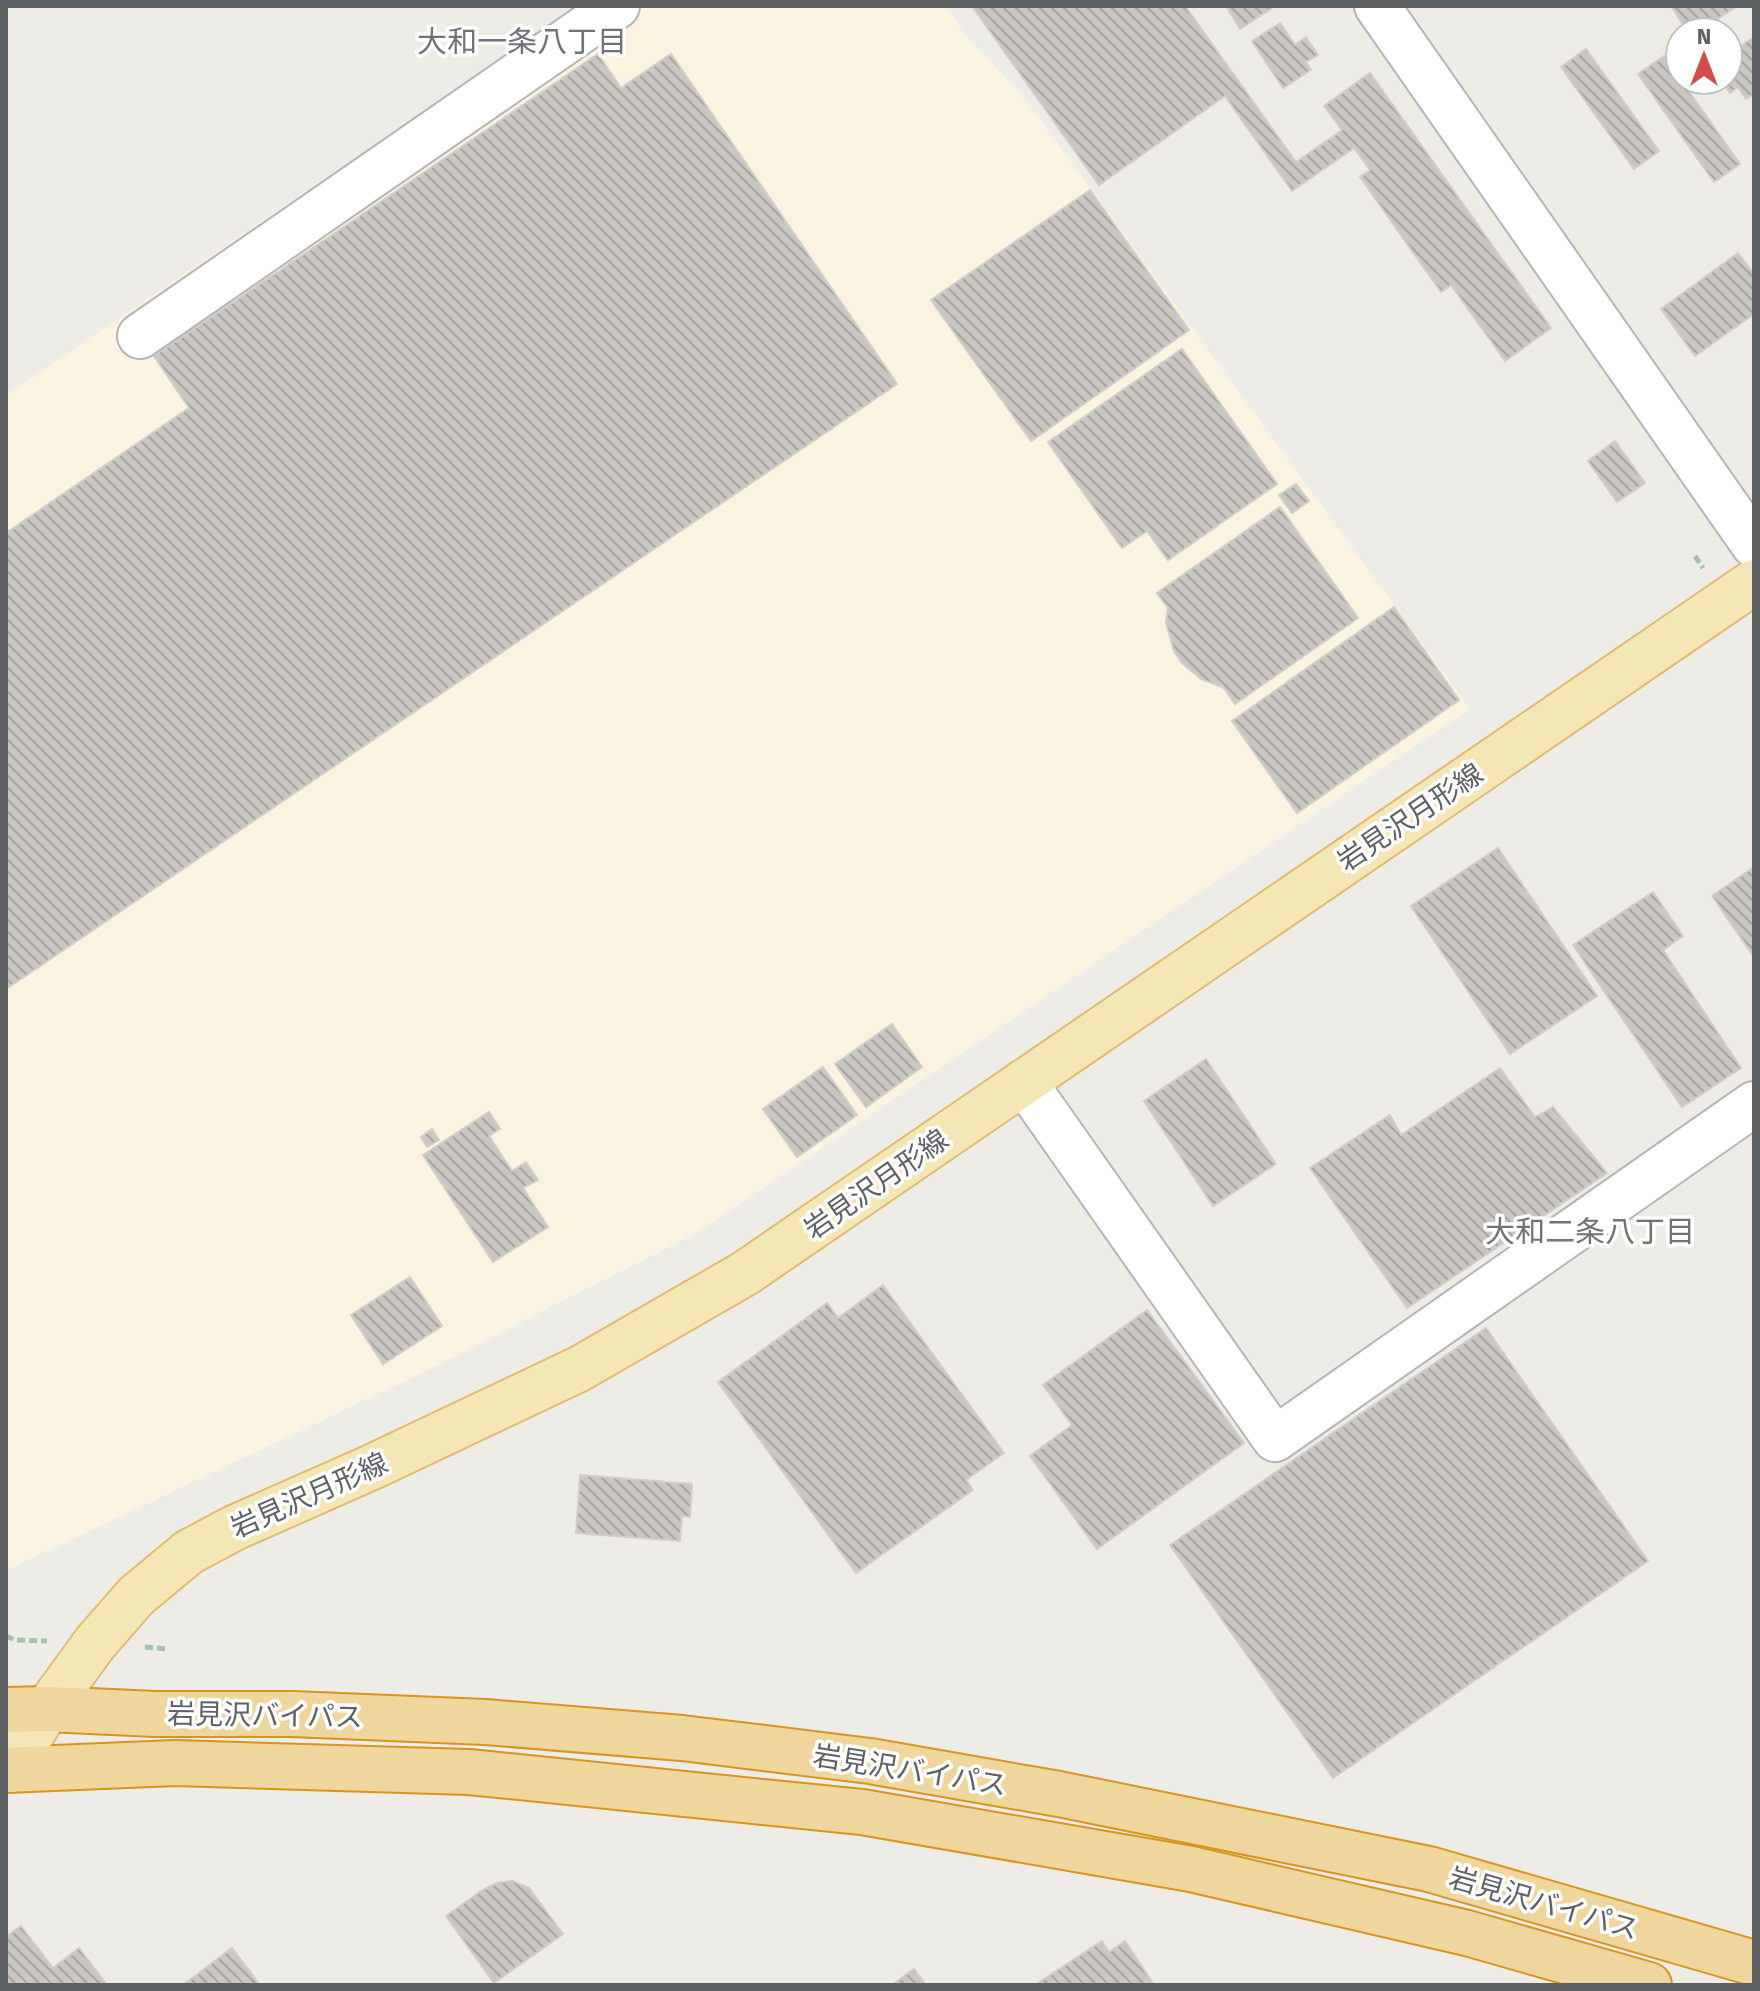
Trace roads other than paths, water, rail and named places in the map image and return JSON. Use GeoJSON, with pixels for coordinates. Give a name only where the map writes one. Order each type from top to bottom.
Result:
{"type":"FeatureCollection","features":[{"type":"Feature","properties":{"kind":"highway","name":"岩見沢バイパス"},"geometry":{"type":"LineString","coordinates":[[27,1710],[292,1714],[486,1722],[682,1738],[870,1761],[1059,1794],[1429,1869],[1754,1963]]}},
{"type":"Feature","properties":{"kind":"highway","name":"岩見沢バイパス"},"geometry":{"type":"LineString","coordinates":[[7,1772],[175,1763],[469,1772],[862,1812],[1191,1869],[1467,1933],[1649,1985]]}},
{"type":"Feature","properties":{"kind":"main road","name":"岩見沢月形線"},"geometry":{"type":"LineString","coordinates":[[7,1772],[27,1710],[95,1643],[136,1596],[189,1552],[234,1528],[579,1369],[744,1274],[1754,582]]}},
{"type":"Feature","properties":{"kind":"street"},"geometry":{"type":"LineString","coordinates":[[140,336],[617,6]]}},
{"type":"Feature","properties":{"kind":"street"},"geometry":{"type":"LineString","coordinates":[[1377,6],[1754,545]]}},
{"type":"Feature","properties":{"kind":"street"},"geometry":{"type":"LineString","coordinates":[[1024,1082],[1275,1439],[1754,1104]]}},
{"type":"Feature","properties":{"kind":"district","name":"大和一条八丁目"},"geometry":{"type":"Point","coordinates":[522,42]}},
{"type":"Feature","properties":{"kind":"district","name":"大和二条八丁目"},"geometry":{"type":"Point","coordinates":[1590,1232]}}]}
